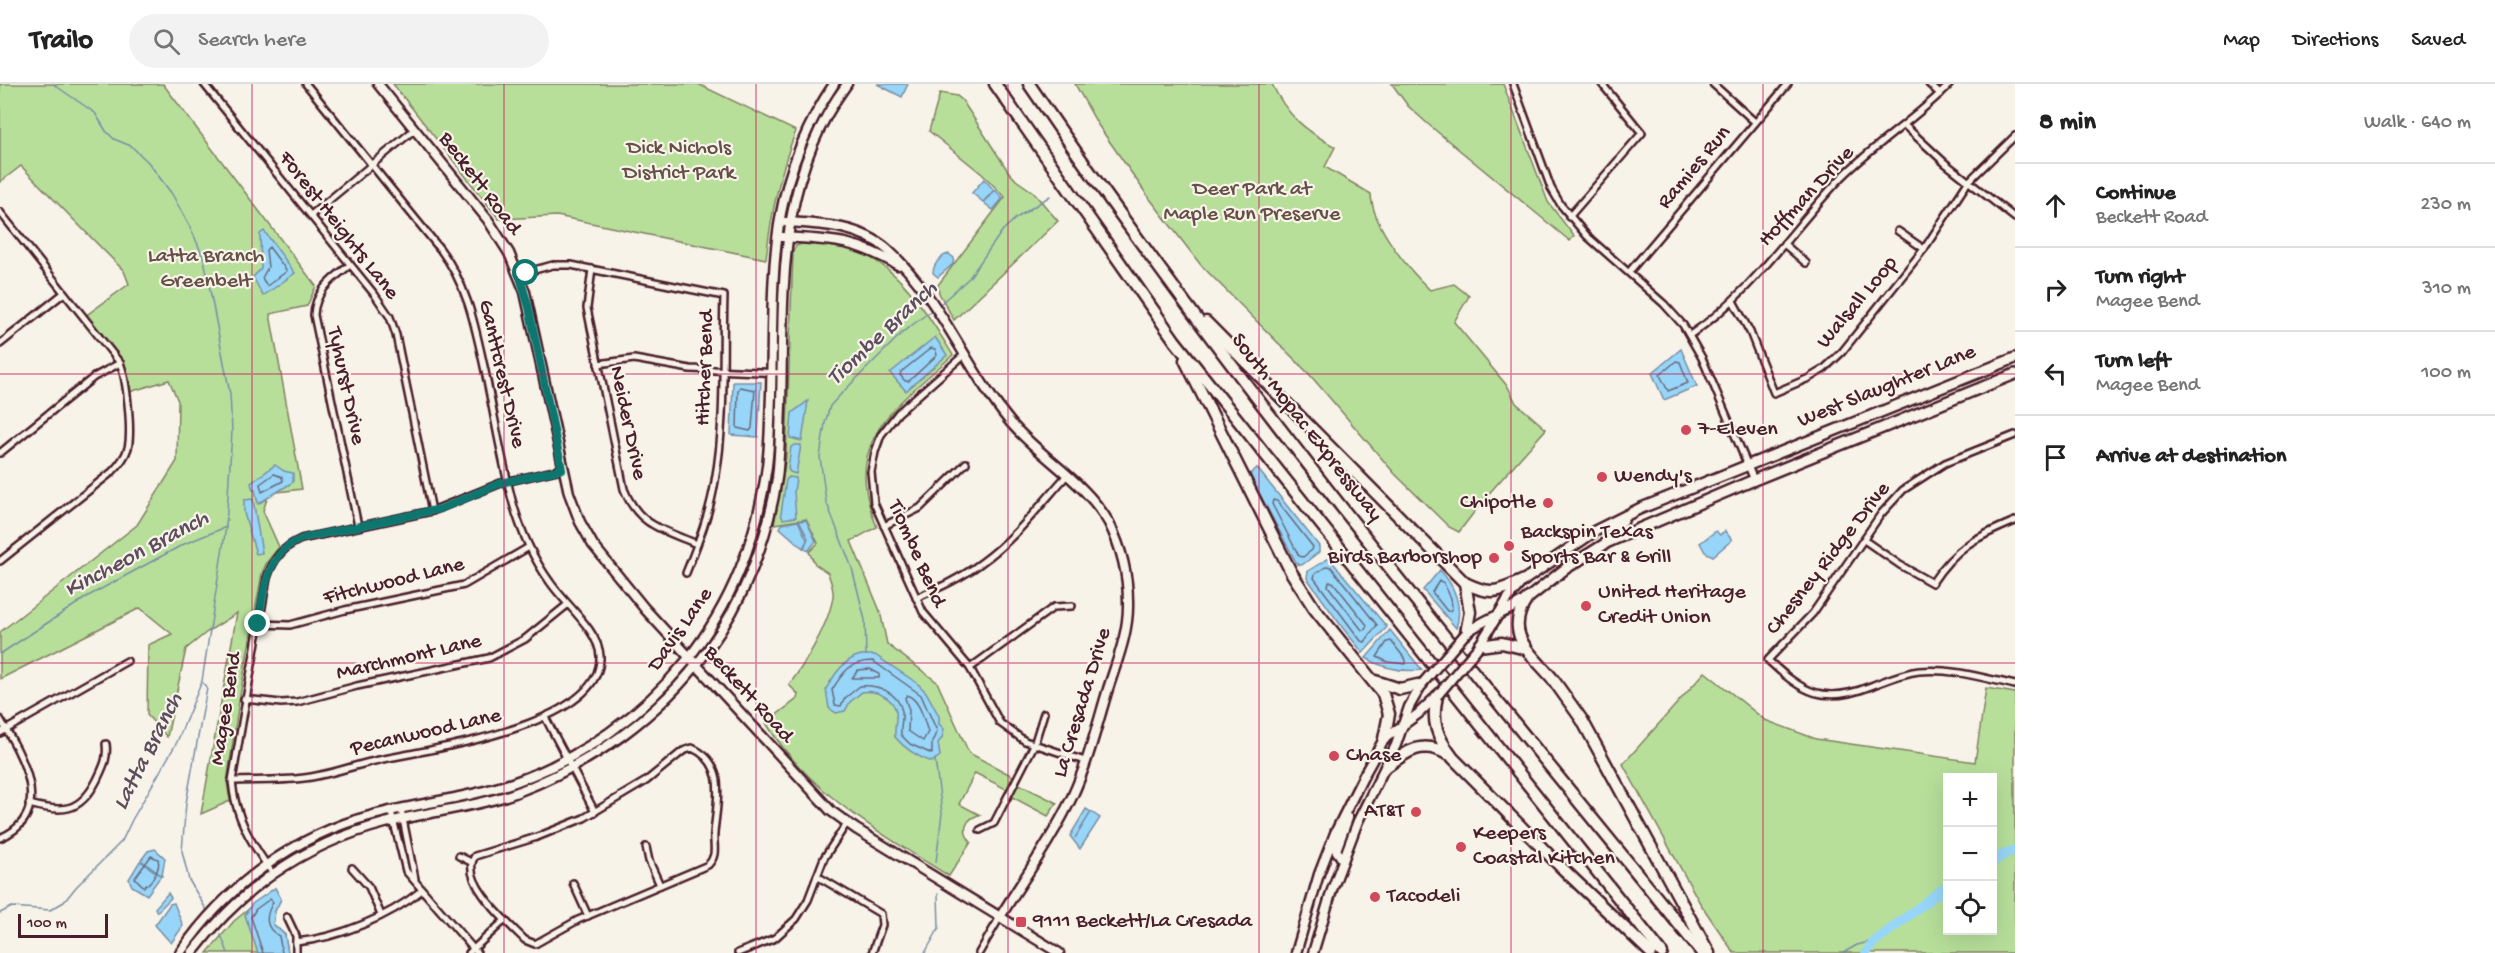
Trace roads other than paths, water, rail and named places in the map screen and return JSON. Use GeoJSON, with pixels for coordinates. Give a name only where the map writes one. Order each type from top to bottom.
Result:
{"type":"FeatureCollection","features":[{"type":"Feature","properties":{"kind":"highway"},"geometry":{"type":"LineString","coordinates":[[995,84],[1175,341],[1662,953]]}},
{"type":"Feature","properties":{"kind":"highway","name":"South Mopac Expressway"},"geometry":{"type":"LineString","coordinates":[[1029,84],[1072,148],[1215,345],[1428,616],[1702,953]]}},
{"type":"Feature","properties":{"kind":"highway"},"geometry":{"type":"LineString","coordinates":[[1183,298],[1250,369],[1335,450],[1465,583],[1483,592],[1493,593],[1524,580]]}},
{"type":"Feature","properties":{"kind":"highway"},"geometry":{"type":"LineString","coordinates":[[1175,341],[1291,572],[1321,617],[1383,694],[1389,711],[1384,739]]}},
{"type":"Feature","properties":{"kind":"highway"},"geometry":{"type":"LineString","coordinates":[[1465,583],[1470,606],[1466,633]]}},
{"type":"Feature","properties":{"kind":"highway"},"geometry":{"type":"LineString","coordinates":[[1527,598],[1519,613],[1517,625],[1526,649],[1560,689],[1582,720],[1709,953]]}},
{"type":"Feature","properties":{"kind":"highway"},"geometry":{"type":"LineString","coordinates":[[1479,646],[1503,643],[1526,649]]}},
{"type":"Feature","properties":{"kind":"highway"},"geometry":{"type":"LineString","coordinates":[[1374,681],[1400,689],[1422,684]]}},
{"type":"Feature","properties":{"kind":"highway"},"geometry":{"type":"LineString","coordinates":[[1437,696],[1433,711],[1434,727],[1453,758],[1563,869],[1651,953]]}},
{"type":"Feature","properties":{"kind":"highway"},"geometry":{"type":"LineString","coordinates":[[1386,767],[1404,752],[1416,747],[1435,748],[1453,758]]}},
{"type":"Feature","properties":{"kind":"main road","name":"Beckett Road"},"geometry":{"type":"LineString","coordinates":[[378,84],[489,220],[519,274],[529,308],[562,469],[576,513],[599,554],[816,796],[847,823],[1059,953]]}},
{"type":"Feature","properties":{"kind":"main road","name":"Davis Lane"},"geometry":{"type":"LineString","coordinates":[[180,953],[219,905],[283,854],[325,832],[364,817],[502,786],[533,775],[599,740],[639,710],[689,657],[726,600],[742,566],[754,530],[768,463],[778,222],[794,159],[813,119],[834,84]]}},
{"type":"Feature","properties":{"kind":"main road"},"geometry":{"type":"LineString","coordinates":[[821,125],[827,106],[842,84]]}},
{"type":"Feature","properties":{"kind":"main road","name":"Davis Lane"},"geometry":{"type":"LineString","coordinates":[[192,953],[226,913],[273,874],[305,853],[335,839],[393,821],[503,796],[572,768],[630,731],[674,691],[710,648],[738,599],[764,535],[777,477],[789,222],[804,165],[821,125],[847,84]]}},
{"type":"Feature","properties":{"kind":"main road","name":"La Cresada Drive"},"geometry":{"type":"LineString","coordinates":[[778,222],[828,225],[858,233],[887,249],[929,299],[1011,422],[1093,500],[1109,524],[1122,557],[1128,589],[1128,616],[1124,641],[1085,761],[1073,795],[1062,816],[1000,917]]}},
{"type":"Feature","properties":{"kind":"main road","name":"La Cresada Drive"},"geometry":{"type":"LineString","coordinates":[[777,236],[850,242],[867,248],[904,269]]}},
{"type":"Feature","properties":{"kind":"main road","name":"West Slaughter Lane"},"geometry":{"type":"LineString","coordinates":[[1296,953],[1309,904],[1327,855],[1348,805],[1384,739],[1418,714],[1437,696],[1479,646],[1509,597],[1524,580],[1604,525],[1913,397],[2015,358]]}},
{"type":"Feature","properties":{"kind":"main road","name":"West Slaughter Lane"},"geometry":{"type":"LineString","coordinates":[[1313,953],[1342,860],[1370,794],[1386,767],[1412,701],[1422,684],[1466,633],[1481,622],[1499,615],[1527,598],[1610,541],[2015,374]]}},
{"type":"Feature","properties":{"kind":"main road"},"geometry":{"type":"LineString","coordinates":[[1913,397],[1919,413]]}},
{"type":"Feature","properties":{"kind":"main road"},"geometry":{"type":"LineString","coordinates":[[1610,541],[1614,527],[1659,506],[1667,498]]}},
{"type":"Feature","properties":{"kind":"main road"},"geometry":{"type":"LineString","coordinates":[[1549,582],[1562,567],[1597,543],[1604,525]]}},
{"type":"Feature","properties":{"kind":"main road"},"geometry":{"type":"LineString","coordinates":[[1342,860],[1336,850],[1347,821],[1348,805]]}},
{"type":"Feature","properties":{"kind":"main road"},"geometry":{"type":"LineString","coordinates":[[1323,918],[1324,902],[1335,867],[1334,860],[1327,855]]}},
{"type":"Feature","properties":{"kind":"street","name":"Forest Heights Lane"},"geometry":{"type":"LineString","coordinates":[[204,84],[382,304],[393,323],[432,511]]}},
{"type":"Feature","properties":{"kind":"street","name":"Ganttcrest Drive"},"geometry":{"type":"LineString","coordinates":[[306,84],[444,254],[464,288],[470,305],[518,518],[529,547],[543,573],[594,635],[599,649],[600,662]]}},
{"type":"Feature","properties":{"kind":"street"},"geometry":{"type":"LineString","coordinates":[[1513,84],[1551,188],[1569,217],[1587,236],[1664,304],[1690,335],[1754,480]]}},
{"type":"Feature","properties":{"kind":"street"},"geometry":{"type":"LineString","coordinates":[[1569,217],[1642,133],[1602,84]]}},
{"type":"Feature","properties":{"kind":"street"},"geometry":{"type":"LineString","coordinates":[[1713,84],[1755,122]]}},
{"type":"Feature","properties":{"kind":"street","name":"Ramies Run"},"geometry":{"type":"LineString","coordinates":[[1629,272],[1788,84]]}},
{"type":"Feature","properties":{"kind":"street"},"geometry":{"type":"LineString","coordinates":[[1929,84],[1940,94]]}},
{"type":"Feature","properties":{"kind":"street","name":"Hoffman Drive"},"geometry":{"type":"LineString","coordinates":[[1690,335],[1733,301],[1840,179],[1950,84]]}},
{"type":"Feature","properties":{"kind":"street"},"geometry":{"type":"LineString","coordinates":[[1904,125],[1968,182],[2015,218]]}},
{"type":"Feature","properties":{"kind":"street"},"geometry":{"type":"LineString","coordinates":[[310,215],[415,129]]}},
{"type":"Feature","properties":{"kind":"street","name":"Walsall Loop"},"geometry":{"type":"LineString","coordinates":[[1733,301],[1750,332],[1774,393],[1809,378],[1834,360],[1924,249],[1968,182],[2015,136]]}},
{"type":"Feature","properties":{"kind":"street"},"geometry":{"type":"LineString","coordinates":[[0,212],[120,363],[124,375],[129,438],[124,457],[112,472],[0,561]]}},
{"type":"Feature","properties":{"kind":"street"},"geometry":{"type":"LineString","coordinates":[[1898,231],[1924,249]]}},
{"type":"Feature","properties":{"kind":"street"},"geometry":{"type":"LineString","coordinates":[[1784,244],[1806,263]]}},
{"type":"Feature","properties":{"kind":"street","name":"Hitcher Bend"},"geometry":{"type":"LineString","coordinates":[[519,274],[561,264],[724,296],[720,438],[716,479],[709,510],[686,573]]}},
{"type":"Feature","properties":{"kind":"street","name":"Tyhurst Drive"},"geometry":{"type":"LineString","coordinates":[[350,265],[320,292],[314,315],[358,526]]}},
{"type":"Feature","properties":{"kind":"street","name":"Neider Drive"},"geometry":{"type":"LineString","coordinates":[[592,269],[587,308],[628,500],[639,515],[650,524],[698,544]]}},
{"type":"Feature","properties":{"kind":"street"},"geometry":{"type":"LineString","coordinates":[[0,344],[64,293]]}},
{"type":"Feature","properties":{"kind":"street","name":"Tiombe Bend"},"geometry":{"type":"LineString","coordinates":[[965,354],[898,412],[881,435],[873,460],[871,486],[874,503],[916,598],[931,625],[970,668],[1000,723],[1015,736],[1034,745],[1085,761]]}},
{"type":"Feature","properties":{"kind":"street"},"geometry":{"type":"LineString","coordinates":[[598,364],[634,359],[690,369],[782,373]]}},
{"type":"Feature","properties":{"kind":"street"},"geometry":{"type":"LineString","coordinates":[[0,453],[94,377],[120,363]]}},
{"type":"Feature","properties":{"kind":"street","name":"Chesney Ridge Drive"},"geometry":{"type":"LineString","coordinates":[[2015,435],[1945,463],[1923,476],[1890,503],[1813,613],[1768,660],[1801,688],[1827,696],[1848,694],[1902,675],[1935,670],[1960,672],[2015,685]]}},
{"type":"Feature","properties":{"kind":"street"},"geometry":{"type":"LineString","coordinates":[[884,526],[920,508],[966,463]]}},
{"type":"Feature","properties":{"kind":"street","name":"Magee Bend"},"geometry":{"type":"LineString","coordinates":[[273,874],[240,823],[232,781],[244,699],[267,578],[280,552],[301,539],[432,511],[508,481],[562,469]]}},
{"type":"Feature","properties":{"kind":"street"},"geometry":{"type":"LineString","coordinates":[[916,598],[951,582],[995,552],[1068,474]]}},
{"type":"Feature","properties":{"kind":"street"},"geometry":{"type":"LineString","coordinates":[[1864,540],[1900,565],[1932,583],[1947,561],[1963,546],[1982,534],[2015,521]]}},
{"type":"Feature","properties":{"kind":"street","name":"Fitchwood Lane"},"geometry":{"type":"LineString","coordinates":[[258,624],[290,625],[345,610],[464,585],[529,547]]}},
{"type":"Feature","properties":{"kind":"street","name":"Marchmont Lane"},"geometry":{"type":"LineString","coordinates":[[244,699],[281,703],[297,702],[357,686],[489,658],[525,639],[567,605]]}},
{"type":"Feature","properties":{"kind":"street"},"geometry":{"type":"LineString","coordinates":[[970,668],[1051,609],[1057,606],[1072,606]]}},
{"type":"Feature","properties":{"kind":"street"},"geometry":{"type":"LineString","coordinates":[[0,733],[127,661]]}},
{"type":"Feature","properties":{"kind":"street","name":"Pecanwood Lane"},"geometry":{"type":"LineString","coordinates":[[232,781],[316,776],[371,761],[503,734],[545,717],[569,702],[588,687],[596,676],[600,662]]}},
{"type":"Feature","properties":{"kind":"street"},"geometry":{"type":"LineString","coordinates":[[980,830],[994,823],[1034,745],[1044,713]]}},
{"type":"Feature","properties":{"kind":"street"},"geometry":{"type":"LineString","coordinates":[[545,717],[595,812]]}},
{"type":"Feature","properties":{"kind":"street"},"geometry":{"type":"LineString","coordinates":[[0,719],[29,774],[32,788],[29,804],[20,822],[0,838]]}},
{"type":"Feature","properties":{"kind":"street"},"geometry":{"type":"LineString","coordinates":[[29,804],[60,810],[73,807],[84,800],[92,790],[106,760],[106,744]]}},
{"type":"Feature","properties":{"kind":"street"},"geometry":{"type":"LineString","coordinates":[[692,748],[702,754],[714,770],[720,788],[714,857],[708,865],[588,916],[535,944],[525,940],[478,888],[471,873],[471,862],[482,853],[537,837],[595,812],[646,781],[685,749],[692,748]]}},
{"type":"Feature","properties":{"kind":"street"},"geometry":{"type":"LineString","coordinates":[[401,809],[416,881]]}},
{"type":"Feature","properties":{"kind":"street"},"geometry":{"type":"LineString","coordinates":[[391,811],[404,866],[474,952],[505,920]]}},
{"type":"Feature","properties":{"kind":"street"},"geometry":{"type":"LineString","coordinates":[[738,953],[775,938],[792,924],[804,907],[828,851],[847,823]]}},
{"type":"Feature","properties":{"kind":"street"},"geometry":{"type":"LineString","coordinates":[[646,847],[649,861],[660,885]]}},
{"type":"Feature","properties":{"kind":"street"},"geometry":{"type":"LineString","coordinates":[[459,856],[471,862]]}},
{"type":"Feature","properties":{"kind":"street"},"geometry":{"type":"LineString","coordinates":[[352,868],[369,887],[381,915]]}},
{"type":"Feature","properties":{"kind":"street"},"geometry":{"type":"LineString","coordinates":[[817,876],[881,914],[882,925],[872,953]]}},
{"type":"Feature","properties":{"kind":"street"},"geometry":{"type":"LineString","coordinates":[[573,883],[588,916]]}},
{"type":"Feature","properties":{"kind":"street"},"geometry":{"type":"LineString","coordinates":[[296,942],[321,939],[396,909],[422,890]]}},
{"type":"Feature","properties":{"kind":"street"},"geometry":{"type":"LineString","coordinates":[[287,917],[293,927],[296,953]]}},
{"type":"Feature","properties":{"kind":"street"},"geometry":{"type":"LineString","coordinates":[[979,953],[1000,917]]}},
{"type":"Feature","properties":{"kind":"water"},"geometry":{"type":"Polygon","coordinates":[[[877,84],[908,84],[902,97],[877,84]]]}},
{"type":"Feature","properties":{"kind":"water"},"geometry":{"type":"Polygon","coordinates":[[[984,179],[994,190],[983,202],[972,193],[984,179]]]}},
{"type":"Feature","properties":{"kind":"water"},"geometry":{"type":"Polygon","coordinates":[[[995,190],[1003,198],[993,210],[984,203],[995,190]]]}},
{"type":"Feature","properties":{"kind":"water"},"geometry":{"type":"Polygon","coordinates":[[[264,231],[295,273],[263,296],[253,277],[261,269],[260,234],[264,231]]]}},
{"type":"Feature","properties":{"kind":"water"},"geometry":{"type":"Polygon","coordinates":[[[949,254],[954,258],[953,264],[938,277],[933,273],[934,267],[940,258],[949,254]]]}},
{"type":"Feature","properties":{"kind":"water"},"geometry":{"type":"Polygon","coordinates":[[[935,337],[947,355],[906,391],[890,373],[935,337]]]}},
{"type":"Feature","properties":{"kind":"water"},"geometry":{"type":"Polygon","coordinates":[[[1681,349],[1697,386],[1664,400],[1652,373],[1681,349]]]}},
{"type":"Feature","properties":{"kind":"water"},"geometry":{"type":"Polygon","coordinates":[[[733,382],[761,382],[758,437],[731,435],[733,382]]]}},
{"type":"Feature","properties":{"kind":"water"},"geometry":{"type":"Polygon","coordinates":[[[808,401],[802,441],[790,438],[792,413],[808,401]]]}},
{"type":"Feature","properties":{"kind":"water"},"geometry":{"type":"Polygon","coordinates":[[[801,445],[796,474],[788,469],[791,447],[801,445]]]}},
{"type":"Feature","properties":{"kind":"water"},"geometry":{"type":"Polygon","coordinates":[[[275,465],[284,471],[293,473],[293,482],[258,504],[251,483],[275,465]]]}},
{"type":"Feature","properties":{"kind":"water"},"geometry":{"type":"Polygon","coordinates":[[[1257,468],[1319,546],[1319,552],[1302,565],[1297,564],[1255,485],[1250,474],[1257,468]]]}},
{"type":"Feature","properties":{"kind":"water"},"geometry":{"type":"Polygon","coordinates":[[[789,477],[796,478],[794,492],[796,517],[783,519],[781,514],[786,480],[789,477]]]}},
{"type":"Feature","properties":{"kind":"water"},"geometry":{"type":"Polygon","coordinates":[[[253,499],[262,553],[256,554],[244,513],[244,500],[253,499]]]}},
{"type":"Feature","properties":{"kind":"water"},"geometry":{"type":"Polygon","coordinates":[[[806,520],[816,541],[808,551],[804,548],[808,538],[799,521],[806,520]]]}},
{"type":"Feature","properties":{"kind":"water"},"geometry":{"type":"Polygon","coordinates":[[[798,521],[807,540],[803,548],[780,528],[782,524],[798,521]]]}},
{"type":"Feature","properties":{"kind":"water"},"geometry":{"type":"Polygon","coordinates":[[[1716,531],[1720,535],[1725,531],[1732,540],[1713,556],[1705,552],[1700,543],[1716,531]]]}},
{"type":"Feature","properties":{"kind":"water"},"geometry":{"type":"Polygon","coordinates":[[[1329,558],[1387,627],[1363,653],[1307,578],[1308,571],[1329,558]]]}},
{"type":"Feature","properties":{"kind":"water"},"geometry":{"type":"Polygon","coordinates":[[[1440,570],[1450,583],[1456,597],[1459,612],[1456,628],[1423,590],[1440,570]]]}},
{"type":"Feature","properties":{"kind":"water"},"geometry":{"type":"Polygon","coordinates":[[[1390,630],[1422,670],[1393,669],[1366,658],[1390,630]]]}},
{"type":"Feature","properties":{"kind":"water"},"geometry":{"type":"Polygon","coordinates":[[[861,655],[875,655],[917,683],[926,692],[939,716],[939,724],[944,729],[938,743],[940,756],[932,762],[912,752],[895,737],[894,707],[892,702],[883,696],[873,692],[862,692],[850,702],[845,711],[836,713],[829,708],[826,689],[829,684],[849,660],[861,655]]]}},
{"type":"Feature","properties":{"kind":"water"},"geometry":{"type":"Polygon","coordinates":[[[1086,809],[1100,818],[1080,849],[1070,836],[1086,809]]]}},
{"type":"Feature","properties":{"kind":"water"},"geometry":{"type":"Polygon","coordinates":[[[155,849],[165,858],[162,876],[141,860],[148,851],[155,849]]]}},
{"type":"Feature","properties":{"kind":"water"},"geometry":{"type":"Polygon","coordinates":[[[140,861],[161,876],[147,895],[132,886],[129,879],[140,861]]]}},
{"type":"Feature","properties":{"kind":"water"},"geometry":{"type":"Polygon","coordinates":[[[275,888],[281,899],[275,911],[273,924],[285,935],[288,953],[258,953],[245,915],[252,904],[275,888]]]}},
{"type":"Feature","properties":{"kind":"water"},"geometry":{"type":"Polygon","coordinates":[[[168,893],[171,898],[157,912],[155,908],[168,893]]]}},
{"type":"Feature","properties":{"kind":"water"},"geometry":{"type":"Polygon","coordinates":[[[174,903],[183,926],[171,943],[155,925],[170,904],[174,903]]]}},
{"type":"Feature","properties":{"kind":"waterway","name":"Kincheon Branch"},"geometry":{"type":"LineString","coordinates":[[0,654],[90,595],[184,544],[226,527],[232,431],[230,394],[204,259],[172,194],[148,162],[131,146],[114,139],[95,113],[53,84]]}},
{"type":"Feature","properties":{"kind":"waterway","name":"Tiombe Branch"},"geometry":{"type":"LineString","coordinates":[[938,306],[969,278],[1003,230],[1015,219],[1050,196]]}},
{"type":"Feature","properties":{"kind":"waterway","name":"Tiombe Branch"},"geometry":{"type":"LineString","coordinates":[[866,655],[865,620],[852,568],[826,501],[820,457],[825,423],[830,406],[842,393],[903,332],[932,310]]}},
{"type":"Feature","properties":{"kind":"waterway","name":"Latta Branch"},"geometry":{"type":"LineString","coordinates":[[0,913],[12,907],[50,910],[64,902],[122,841],[177,742],[202,681],[226,527]]}},
{"type":"Feature","properties":{"kind":"waterway"},"geometry":{"type":"LineString","coordinates":[[203,683],[207,688],[186,803],[182,851],[189,880],[206,909]]}},
{"type":"Feature","properties":{"kind":"waterway","name":"Tiombe Branch"},"geometry":{"type":"LineString","coordinates":[[935,759],[942,813],[936,862]]}},
{"type":"Feature","properties":{"kind":"waterway"},"geometry":{"type":"LineString","coordinates":[[1997,859],[2015,850]]}},
{"type":"Feature","properties":{"kind":"waterway"},"geometry":{"type":"LineString","coordinates":[[1866,953],[1873,943],[1943,889]]}},
{"type":"Feature","properties":{"kind":"waterway","name":"Tiombe Branch"},"geometry":{"type":"LineString","coordinates":[[925,953],[939,928],[938,894]]}},
{"type":"Feature","properties":{"kind":"waterway"},"geometry":{"type":"LineString","coordinates":[[221,935],[228,953]]}},
{"type":"Feature","properties":{"kind":"waterway"},"geometry":{"type":"LineString","coordinates":[[1843,953],[1857,945],[1877,940]]}},
{"type":"Feature","properties":{"kind":"place","name":"7-Eleven"},"geometry":{"type":"Point","coordinates":[1686,430]}},
{"type":"Feature","properties":{"kind":"place","name":"Wendy's"},"geometry":{"type":"Point","coordinates":[1602,477]}},
{"type":"Feature","properties":{"kind":"place","name":"Chipotle"},"geometry":{"type":"Point","coordinates":[1548,503]}},
{"type":"Feature","properties":{"kind":"place","name":"Backspin Texas Sports Bar & Grill"},"geometry":{"type":"Point","coordinates":[1509,546]}},
{"type":"Feature","properties":{"kind":"place","name":"Birds Barborshop"},"geometry":{"type":"Point","coordinates":[1494,558]}},
{"type":"Feature","properties":{"kind":"place","name":"United Heritage Credit Union"},"geometry":{"type":"Point","coordinates":[1586,606]}},
{"type":"Feature","properties":{"kind":"place","name":"Chase"},"geometry":{"type":"Point","coordinates":[1334,756]}},
{"type":"Feature","properties":{"kind":"place","name":"AT&T"},"geometry":{"type":"Point","coordinates":[1416,812]}},
{"type":"Feature","properties":{"kind":"place","name":"Keepers Coastal Kitchen"},"geometry":{"type":"Point","coordinates":[1461,847]}},
{"type":"Feature","properties":{"kind":"place","name":"Tacodeli"},"geometry":{"type":"Point","coordinates":[1375,897]}},
{"type":"Feature","properties":{"kind":"place","name":"9111 Beckett/La Cresada"},"geometry":{"type":"Point","coordinates":[1021,922]}},
{"type":"Feature","properties":{"kind":"park label","name":"Dick Nichols District Park"},"geometry":{"type":"Point","coordinates":[679,162]}},
{"type":"Feature","properties":{"kind":"park label","name":"Deer Park at Maple Run Preserve"},"geometry":{"type":"Point","coordinates":[1252,202]}},
{"type":"Feature","properties":{"kind":"park label","name":"Latta Branch Greenbelt"},"geometry":{"type":"Point","coordinates":[206,270]}}]}
